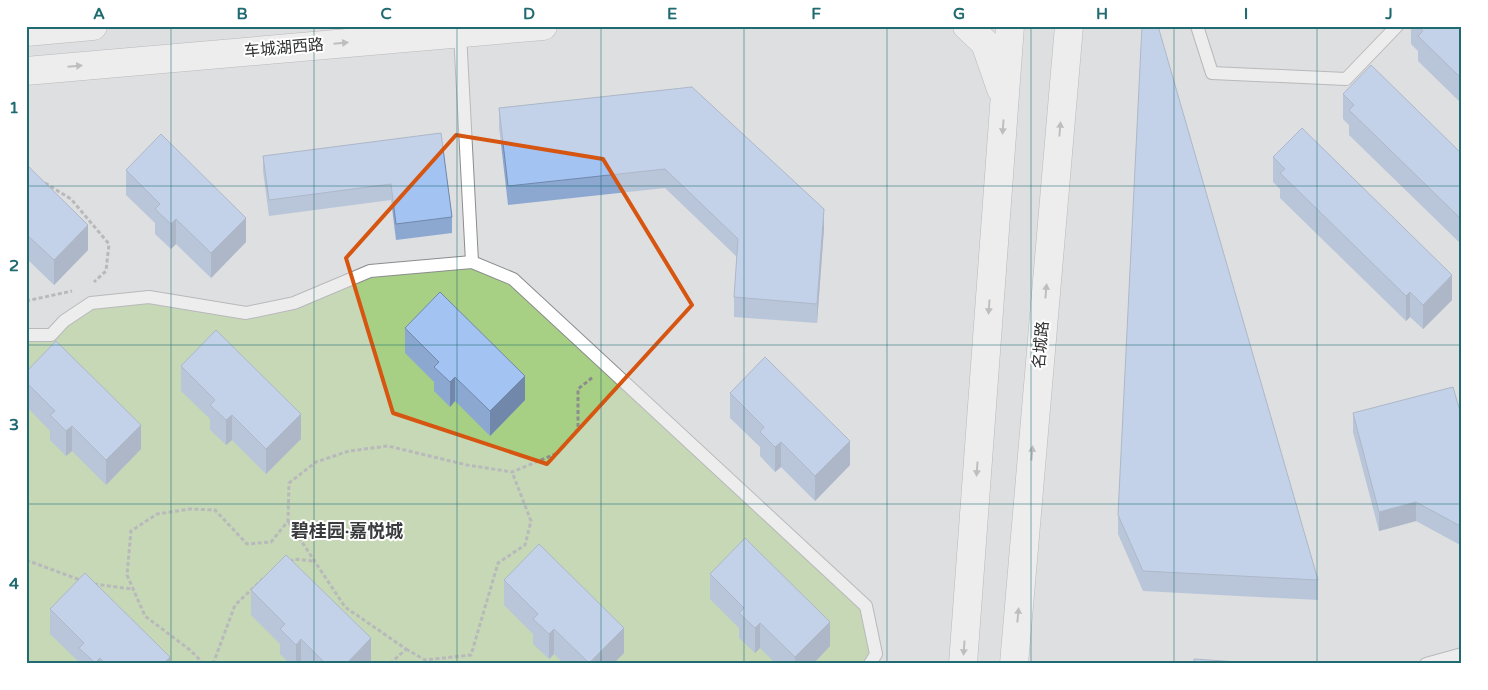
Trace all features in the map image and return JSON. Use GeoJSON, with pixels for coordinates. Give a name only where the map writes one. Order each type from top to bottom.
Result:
{"type":"FeatureCollection","features":[{"type":"Feature","properties":{"kind":"main road"},"geometry":{"type":"LineString","coordinates":[[26,32],[93,26]]}},
{"type":"Feature","properties":{"kind":"main road","name":"车城湖西路"},"geometry":{"type":"LineString","coordinates":[[26,71],[543,26]]}},
{"type":"Feature","properties":{"kind":"main road"},"geometry":{"type":"LineString","coordinates":[[967,26],[985,43],[1005,99]]}},
{"type":"Feature","properties":{"kind":"main road"},"geometry":{"type":"LineString","coordinates":[[963,664],[1010,26]]}},
{"type":"Feature","properties":{"kind":"main road","name":"名城路"},"geometry":{"type":"LineString","coordinates":[[1014,664],[1069,26]]}},
{"type":"Feature","properties":{"kind":"lane"},"geometry":{"type":"LineString","coordinates":[[1197,26],[1212,73],[1346,79],[1397,26]]}},
{"type":"Feature","properties":{"kind":"lane"},"geometry":{"type":"LineString","coordinates":[[460,33],[472,262]]}},
{"type":"Feature","properties":{"kind":"lane"},"geometry":{"type":"LineString","coordinates":[[26,335],[51,335],[64,321],[91,304],[149,297],[246,313],[294,302],[370,271],[472,262],[513,279],[866,606],[876,654],[870,664]]}},
{"type":"Feature","properties":{"kind":"lane"},"geometry":{"type":"LineString","coordinates":[[1426,664],[1462,654]]}},
{"type":"Feature","properties":{"kind":"path"},"geometry":{"type":"LineString","coordinates":[[38,179],[71,199],[109,244],[106,271],[89,287]]}},
{"type":"Feature","properties":{"kind":"path"},"geometry":{"type":"LineString","coordinates":[[26,301],[80,289]]}},
{"type":"Feature","properties":{"kind":"path"},"geometry":{"type":"LineString","coordinates":[[512,472],[530,521],[527,537],[525,545],[498,563],[471,655],[425,660],[346,607],[313,562],[288,521],[288,483],[316,462],[349,450],[388,446],[467,466],[512,472],[558,453],[578,429],[578,389],[606,365]]}},
{"type":"Feature","properties":{"kind":"path"},"geometry":{"type":"LineString","coordinates":[[204,664],[145,616],[127,575],[131,531],[157,514],[190,509],[215,510],[247,544],[271,542],[288,521]]}},
{"type":"Feature","properties":{"kind":"path"},"geometry":{"type":"LineString","coordinates":[[287,563],[294,559],[313,562]]}},
{"type":"Feature","properties":{"kind":"path"},"geometry":{"type":"LineString","coordinates":[[26,560],[89,583],[133,589]]}},
{"type":"Feature","properties":{"kind":"path"},"geometry":{"type":"LineString","coordinates":[[213,664],[235,605],[259,581],[273,572]]}},
{"type":"Feature","properties":{"kind":"path"},"geometry":{"type":"LineString","coordinates":[[390,664],[406,649]]}},
{"type":"Feature","properties":{"kind":"highlighted area"},"geometry":{"type":"Polygon","coordinates":[[[456,135],[603,159],[692,305],[547,464],[393,413],[346,258],[456,135]]]}},
{"type":"Feature","properties":{"kind":"green space"},"geometry":{"type":"Polygon","coordinates":[[[472,262],[513,279],[866,606],[876,654],[870,664],[26,664],[26,335],[51,335],[91,303],[149,297],[246,313],[370,271],[472,262]]]}},
{"type":"Feature","properties":{"kind":"building"},"geometry":{"type":"Polygon","coordinates":[[[1142,26],[1158,26],[1318,580],[1143,571],[1118,515],[1142,26]]]}},
{"type":"Feature","properties":{"kind":"building"},"geometry":{"type":"Polygon","coordinates":[[[1418,26],[1462,26],[1462,79],[1418,36],[1423,31],[1418,26]]]}},
{"type":"Feature","properties":{"kind":"building"},"geometry":{"type":"Polygon","coordinates":[[[1371,65],[1462,154],[1462,220],[1349,110],[1354,105],[1343,94],[1371,65]]]}},
{"type":"Feature","properties":{"kind":"building"},"geometry":{"type":"Polygon","coordinates":[[[692,87],[824,209],[817,304],[734,297],[738,239],[665,169],[508,186],[499,108],[692,87]]]}},
{"type":"Feature","properties":{"kind":"building"},"geometry":{"type":"Polygon","coordinates":[[[1302,128],[1452,275],[1423,305],[1410,292],[1406,296],[1280,173],[1285,169],[1273,157],[1302,128]]]}},
{"type":"Feature","properties":{"kind":"building"},"geometry":{"type":"Polygon","coordinates":[[[441,133],[452,217],[396,224],[391,184],[269,200],[263,156],[441,133]]]}},
{"type":"Feature","properties":{"kind":"building"},"geometry":{"type":"Polygon","coordinates":[[[161,134],[246,218],[211,253],[176,219],[171,224],[155,209],[160,204],[126,170],[161,134]]]}},
{"type":"Feature","properties":{"kind":"building"},"geometry":{"type":"Polygon","coordinates":[[[26,164],[88,225],[54,260],[26,234],[26,164]]]}},
{"type":"Feature","properties":{"kind":"building"},"geometry":{"type":"Polygon","coordinates":[[[440,292],[525,376],[490,411],[455,377],[450,382],[434,367],[439,362],[405,328],[440,292]]]}},
{"type":"Feature","properties":{"kind":"building"},"geometry":{"type":"Polygon","coordinates":[[[216,330],[301,414],[266,449],[232,415],[226,420],[210,405],[215,400],[181,366],[216,330]]]}},
{"type":"Feature","properties":{"kind":"building"},"geometry":{"type":"Polygon","coordinates":[[[56,341],[141,425],[106,460],[72,426],[66,431],[50,415],[55,411],[26,382],[26,372],[56,341]]]}},
{"type":"Feature","properties":{"kind":"building"},"geometry":{"type":"Polygon","coordinates":[[[765,357],[850,441],[815,476],[781,442],[775,447],[760,432],[764,427],[730,393],[765,357]]]}},
{"type":"Feature","properties":{"kind":"building"},"geometry":{"type":"Polygon","coordinates":[[[1453,387],[1462,418],[1462,527],[1416,502],[1379,512],[1353,413],[1453,387]]]}},
{"type":"Feature","properties":{"kind":"building"},"geometry":{"type":"Polygon","coordinates":[[[745,538],[830,622],[795,657],[760,623],[755,628],[739,613],[744,608],[710,574],[745,538]]]}},
{"type":"Feature","properties":{"kind":"building"},"geometry":{"type":"Polygon","coordinates":[[[539,544],[624,628],[589,663],[554,629],[549,634],[533,619],[538,614],[504,580],[539,544]]]}},
{"type":"Feature","properties":{"kind":"building"},"geometry":{"type":"Polygon","coordinates":[[[286,555],[371,638],[346,664],[326,664],[301,639],[296,645],[280,629],[285,624],[251,590],[286,555]]]}},
{"type":"Feature","properties":{"kind":"building"},"geometry":{"type":"Polygon","coordinates":[[[85,573],[170,657],[163,664],[106,664],[100,658],[95,663],[79,648],[84,643],[50,609],[85,573]]]}},
{"type":"Feature","properties":{"kind":"building"},"geometry":{"type":"Polygon","coordinates":[[[1194,659],[1268,664],[1194,664],[1194,659]]]}},
{"type":"Feature","properties":{"kind":"district","name":"碧桂园·嘉悦城"},"geometry":{"type":"Point","coordinates":[347,531]}}]}
